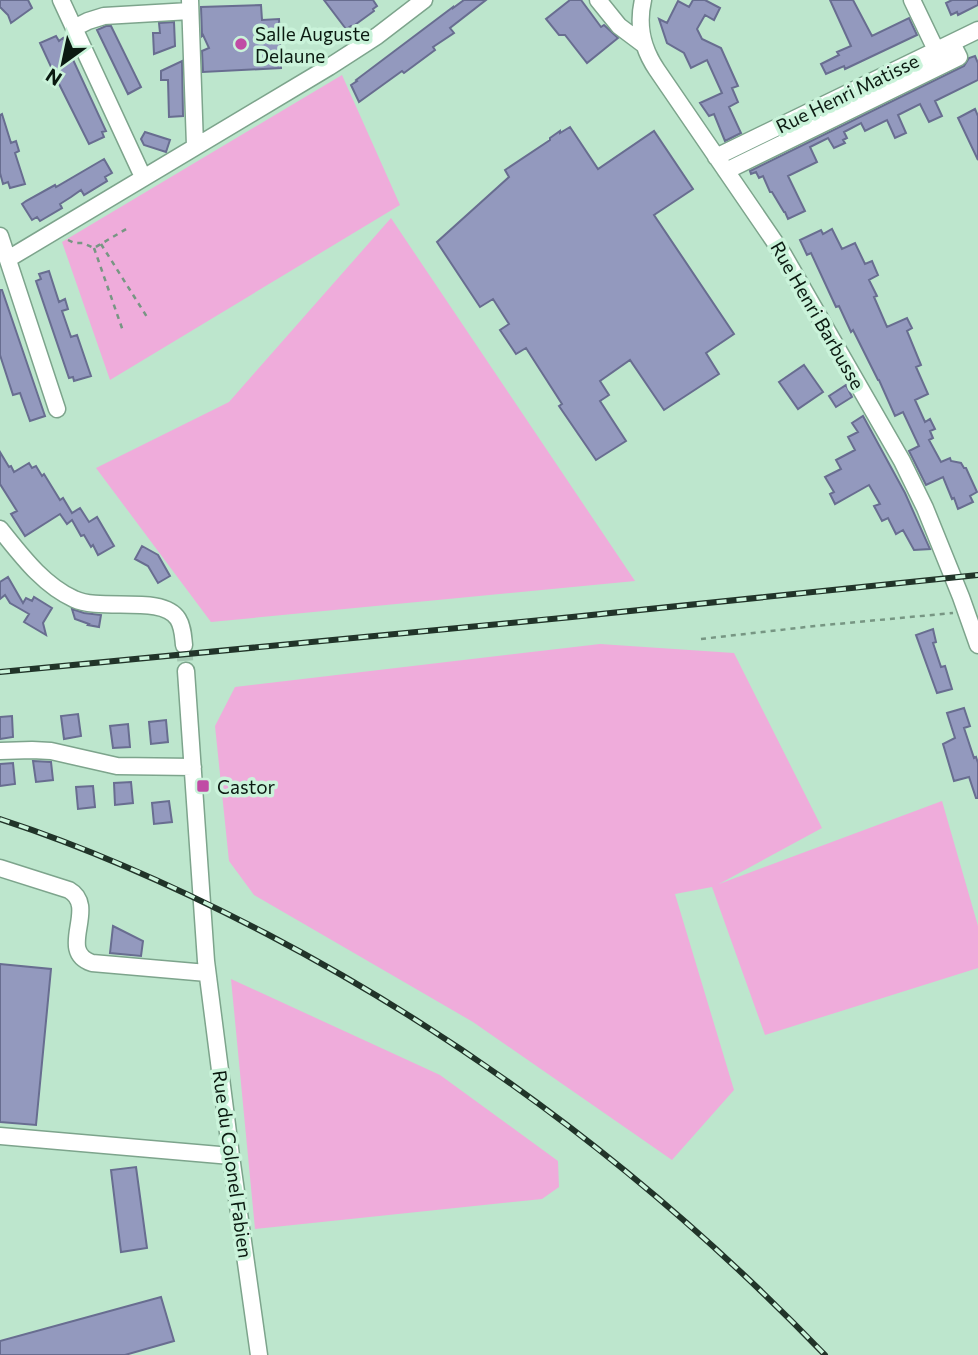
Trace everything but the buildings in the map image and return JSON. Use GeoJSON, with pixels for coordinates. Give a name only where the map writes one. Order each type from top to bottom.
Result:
{"type":"FeatureCollection","features":[{"type":"Feature","properties":{"kind":"street"},"geometry":{"type":"LineString","coordinates":[[61,0],[143,177]]}},
{"type":"Feature","properties":{"kind":"street"},"geometry":{"type":"LineString","coordinates":[[598,0],[619,26],[643,44]]}},
{"type":"Feature","properties":{"kind":"street","name":"Rue Henri Barbusse"},"geometry":{"type":"LineString","coordinates":[[643,0],[640,24],[643,44],[657,70],[783,254],[902,460],[925,508],[978,645]]}},
{"type":"Feature","properties":{"kind":"street"},"geometry":{"type":"LineString","coordinates":[[912,0],[936,50]]}},
{"type":"Feature","properties":{"kind":"street"},"geometry":{"type":"LineString","coordinates":[[8,259],[330,66],[377,36],[413,3]]}},
{"type":"Feature","properties":{"kind":"street"},"geometry":{"type":"LineString","coordinates":[[74,28],[104,16],[190,5],[195,146]]}},
{"type":"Feature","properties":{"kind":"street","name":"Rue Henri Matisse"},"geometry":{"type":"LineString","coordinates":[[716,157],[978,30]]}},
{"type":"Feature","properties":{"kind":"street"},"geometry":{"type":"LineString","coordinates":[[726,171],[959,57],[952,43]]}},
{"type":"Feature","properties":{"kind":"street"},"geometry":{"type":"LineString","coordinates":[[0,236],[57,409]]}},
{"type":"Feature","properties":{"kind":"street"},"geometry":{"type":"LineString","coordinates":[[0,528],[43,577],[73,599],[88,604],[150,606],[175,614],[181,624],[184,645]]}},
{"type":"Feature","properties":{"kind":"street","name":"Rue du Colonel Fabien"},"geometry":{"type":"LineString","coordinates":[[186,671],[207,973],[260,1355]]}},
{"type":"Feature","properties":{"kind":"street"},"geometry":{"type":"LineString","coordinates":[[0,751],[51,751],[117,766],[193,767]]}},
{"type":"Feature","properties":{"kind":"street"},"geometry":{"type":"LineString","coordinates":[[0,868],[69,890],[76,895],[80,907],[77,948],[79,955],[85,960],[92,963],[207,973]]}},
{"type":"Feature","properties":{"kind":"street"},"geometry":{"type":"LineString","coordinates":[[0,1136],[231,1156]]}},
{"type":"Feature","properties":{"kind":"path"},"geometry":{"type":"LineString","coordinates":[[59,228],[69,242],[83,243],[94,248],[123,331]]}},
{"type":"Feature","properties":{"kind":"path"},"geometry":{"type":"LineString","coordinates":[[94,248],[128,228]]}},
{"type":"Feature","properties":{"kind":"path"},"geometry":{"type":"LineString","coordinates":[[101,244],[147,317]]}},
{"type":"Feature","properties":{"kind":"path"},"geometry":{"type":"LineString","coordinates":[[701,639],[966,612]]}},
{"type":"Feature","properties":{"kind":"shaded area"},"geometry":{"type":"Polygon","coordinates":[[[342,75],[400,205],[110,380],[62,242],[342,75]]]}},
{"type":"Feature","properties":{"kind":"shaded area"},"geometry":{"type":"Polygon","coordinates":[[[391,218],[635,581],[211,622],[96,468],[229,402],[391,218]]]}},
{"type":"Feature","properties":{"kind":"shaded area"},"geometry":{"type":"Polygon","coordinates":[[[600,644],[734,653],[822,828],[719,884],[942,801],[978,926],[978,968],[765,1035],[712,887],[675,894],[734,1090],[672,1160],[473,1022],[254,895],[229,861],[215,726],[235,687],[600,644]]]}},
{"type":"Feature","properties":{"kind":"shaded area"},"geometry":{"type":"Polygon","coordinates":[[[231,979],[440,1075],[558,1161],[559,1187],[542,1199],[255,1229],[231,979]]]}},
{"type":"Feature","properties":{"kind":"tunnel"},"geometry":{"type":"LineString","coordinates":[[184,645],[186,671]]}},
{"type":"Feature","properties":{"kind":"railway"},"geometry":{"type":"LineString","coordinates":[[0,672],[978,575]]}},
{"type":"Feature","properties":{"kind":"railway"},"geometry":{"type":"LineString","coordinates":[[0,819],[102,857],[202,901],[344,976],[419,1022],[563,1122],[632,1176],[763,1293],[825,1355]]}},
{"type":"Feature","properties":{"kind":"place","name":"Salle Auguste Delaune"},"geometry":{"type":"Point","coordinates":[241,44]}},
{"type":"Feature","properties":{"kind":"place","name":"Castor"},"geometry":{"type":"Point","coordinates":[203,786]}}]}
